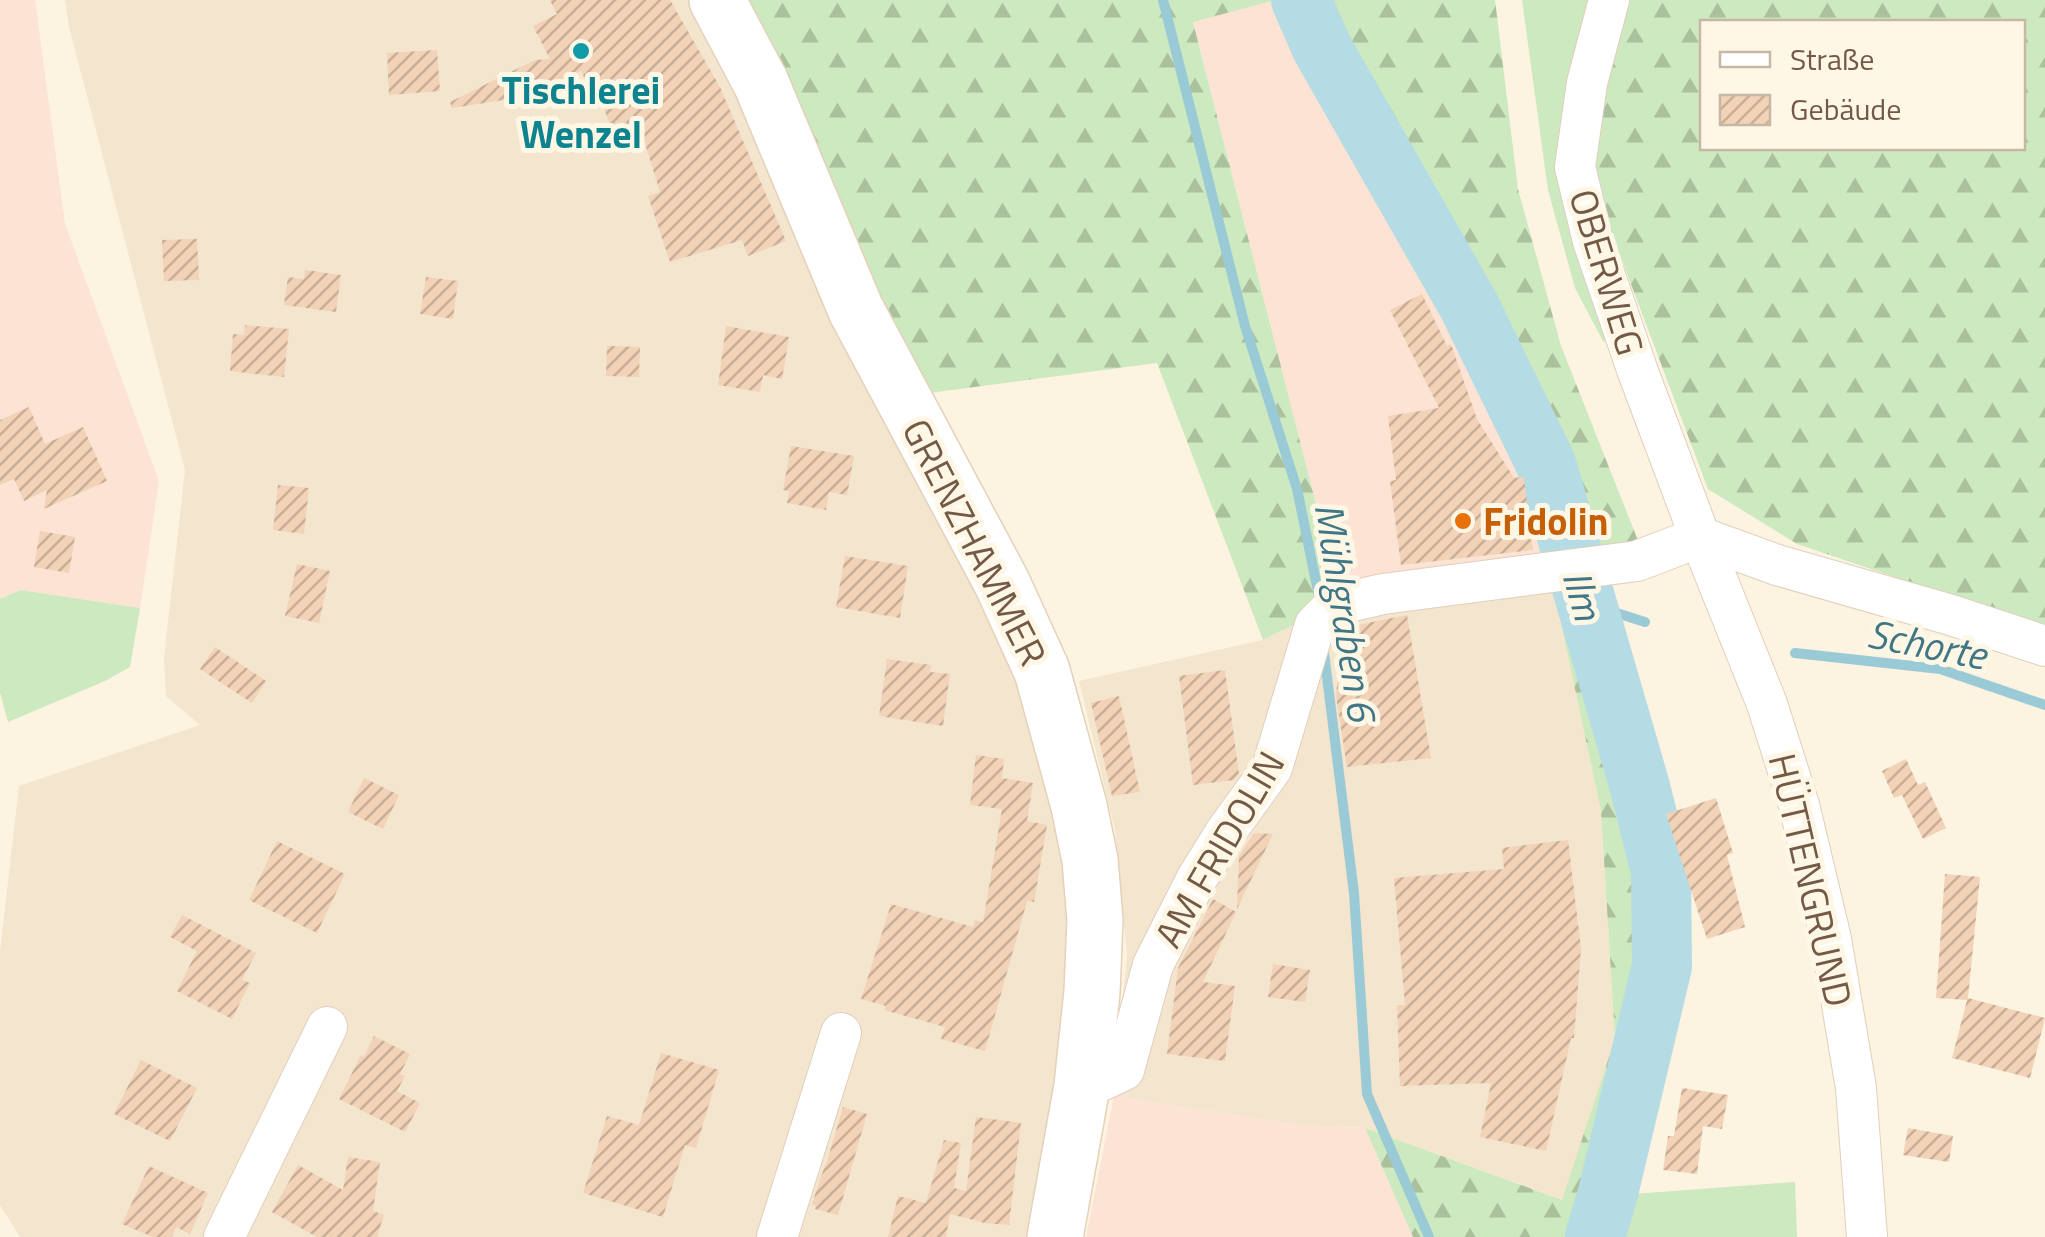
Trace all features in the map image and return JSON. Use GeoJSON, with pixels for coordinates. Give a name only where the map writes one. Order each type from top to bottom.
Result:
{"type":"FeatureCollection","features":[{"type":"Feature","properties":{"kind":"main road","name":"GRENZHAMMER"},"geometry":{"type":"LineString","coordinates":[[717,0],[760,82],[856,310],[1002,583],[1042,672],[1079,806],[1090,860],[1095,920],[1093,974],[1082,1086],[1055,1237]]}},
{"type":"Feature","properties":{"kind":"street","name":"OBERWEG"},"geometry":{"type":"LineString","coordinates":[[1610,0],[1587,82],[1575,167],[1592,241],[1700,537]]}},
{"type":"Feature","properties":{"kind":"street","name":"AM FRIDOLIN"},"geometry":{"type":"LineString","coordinates":[[1082,1086],[1124,1070],[1153,965],[1196,880],[1272,768],[1325,615],[1383,594],[1636,561],[1700,537]]}},
{"type":"Feature","properties":{"kind":"street"},"geometry":{"type":"LineString","coordinates":[[1700,537],[1777,566],[1951,614],[2045,646]]}},
{"type":"Feature","properties":{"kind":"street","name":"HÜTTENGRUND"},"geometry":{"type":"LineString","coordinates":[[1700,537],[1767,704],[1799,806],[1822,901],[1856,1088],[1867,1237]]}},
{"type":"Feature","properties":{"kind":"street"},"geometry":{"type":"LineString","coordinates":[[224,1237],[327,1026]]}},
{"type":"Feature","properties":{"kind":"street"},"geometry":{"type":"LineString","coordinates":[[777,1237],[840,1034]]}},
{"type":"Feature","properties":{"kind":"shaded area"},"geometry":{"type":"Polygon","coordinates":[[[0,0],[35,0],[65,224],[159,481],[140,608],[20,590],[0,599],[0,0]]]}},
{"type":"Feature","properties":{"kind":"shaded area"},"geometry":{"type":"Polygon","coordinates":[[[65,0],[696,0],[1009,653],[1085,921],[1033,1237],[20,1237],[0,1205],[0,952],[19,786],[200,725],[166,696],[164,658],[185,470],[65,0]]]}},
{"type":"Feature","properties":{"kind":"shaded area"},"geometry":{"type":"Polygon","coordinates":[[[1281,0],[1456,314],[1558,459],[1555,558],[1337,586],[1193,21],[1281,0]]]}},
{"type":"Feature","properties":{"kind":"shaded area"},"geometry":{"type":"Polygon","coordinates":[[[1552,581],[1601,811],[1615,1039],[1563,1200],[1365,1128],[1298,1125],[1114,1096],[1127,955],[1115,830],[1079,681],[1263,640],[1300,622],[1552,581]]]}},
{"type":"Feature","properties":{"kind":"shaded area"},"geometry":{"type":"Polygon","coordinates":[[[1114,1096],[1298,1125],[1365,1128],[1413,1237],[1086,1237],[1114,1096]]]}},
{"type":"Feature","properties":{"kind":"green space"},"geometry":{"type":"Polygon","coordinates":[[[743,0],[1276,0],[1193,22],[1337,586],[1300,622],[1263,640],[1157,363],[922,394],[743,0]]]}},
{"type":"Feature","properties":{"kind":"green space"},"geometry":{"type":"Polygon","coordinates":[[[1281,0],[1495,0],[1518,189],[1561,346],[1639,543],[1555,558],[1558,459],[1456,314],[1281,0]]]}},
{"type":"Feature","properties":{"kind":"green space"},"geometry":{"type":"Polygon","coordinates":[[[1522,0],[1591,0],[1610,322],[1604,343],[1575,288],[1548,190],[1522,0]]]}},
{"type":"Feature","properties":{"kind":"green space"},"geometry":{"type":"Polygon","coordinates":[[[1621,0],[2045,0],[2045,628],[1797,544],[1708,489],[1584,159],[1621,0]]]}},
{"type":"Feature","properties":{"kind":"green space"},"geometry":{"type":"Polygon","coordinates":[[[1552,581],[1607,586],[1673,889],[1678,946],[1649,1089],[1609,1237],[1413,1237],[1365,1128],[1562,1200],[1615,1039],[1601,811],[1552,581]]]}},
{"type":"Feature","properties":{"kind":"green space"},"geometry":{"type":"Polygon","coordinates":[[[20,590],[140,608],[130,667],[8,722],[0,692],[0,599],[20,590]]]}},
{"type":"Feature","properties":{"kind":"green space"},"geometry":{"type":"Polygon","coordinates":[[[1795,1182],[1797,1237],[1609,1237],[1620,1195],[1795,1182]]]}},
{"type":"Feature","properties":{"kind":"building"},"geometry":{"type":"Polygon","coordinates":[[[550,0],[670,0],[720,87],[786,241],[748,256],[742,240],[670,262],[648,196],[660,192],[643,137],[618,147],[599,95],[594,98],[581,71],[535,95],[452,108],[450,102],[535,60],[550,59],[533,26],[557,14],[550,0]]]}},
{"type":"Feature","properties":{"kind":"building"},"geometry":{"type":"Polygon","coordinates":[[[437,50],[440,91],[389,95],[387,53],[437,50]]]}},
{"type":"Feature","properties":{"kind":"building"},"geometry":{"type":"Polygon","coordinates":[[[197,239],[199,280],[164,281],[162,240],[197,239]]]}},
{"type":"Feature","properties":{"kind":"building"},"geometry":{"type":"Polygon","coordinates":[[[305,270],[341,275],[336,312],[284,305],[288,277],[304,279],[305,270]]]}},
{"type":"Feature","properties":{"kind":"building"},"geometry":{"type":"Polygon","coordinates":[[[426,277],[458,281],[453,319],[420,314],[426,277]]]}},
{"type":"Feature","properties":{"kind":"building"},"geometry":{"type":"Polygon","coordinates":[[[1422,294],[1447,346],[1451,344],[1477,419],[1514,478],[1524,477],[1533,550],[1401,565],[1390,481],[1396,480],[1388,416],[1439,408],[1390,310],[1422,294]]]}},
{"type":"Feature","properties":{"kind":"building"},"geometry":{"type":"Polygon","coordinates":[[[245,325],[289,329],[284,377],[230,371],[233,334],[244,335],[245,325]]]}},
{"type":"Feature","properties":{"kind":"building"},"geometry":{"type":"Polygon","coordinates":[[[726,326],[789,337],[782,379],[763,375],[760,392],[718,385],[726,326]]]}},
{"type":"Feature","properties":{"kind":"building"},"geometry":{"type":"Polygon","coordinates":[[[607,346],[640,347],[639,377],[606,376],[607,346]]]}},
{"type":"Feature","properties":{"kind":"building"},"geometry":{"type":"Polygon","coordinates":[[[29,407],[45,444],[83,427],[107,481],[44,509],[47,490],[24,501],[14,479],[0,485],[0,420],[29,407]]]}},
{"type":"Feature","properties":{"kind":"building"},"geometry":{"type":"Polygon","coordinates":[[[791,446],[854,456],[847,495],[829,492],[826,510],[787,503],[789,491],[783,490],[791,446]]]}},
{"type":"Feature","properties":{"kind":"building"},"geometry":{"type":"Polygon","coordinates":[[[278,485],[309,488],[304,534],[273,530],[278,485]]]}},
{"type":"Feature","properties":{"kind":"building"},"geometry":{"type":"Polygon","coordinates":[[[40,531],[75,537],[69,573],[34,567],[40,531]]]}},
{"type":"Feature","properties":{"kind":"building"},"geometry":{"type":"Polygon","coordinates":[[[845,556],[908,566],[900,618],[836,607],[845,556]]]}},
{"type":"Feature","properties":{"kind":"building"},"geometry":{"type":"Polygon","coordinates":[[[297,564],[330,571],[319,623],[285,616],[297,564]]]}},
{"type":"Feature","properties":{"kind":"building"},"geometry":{"type":"Polygon","coordinates":[[[1407,615],[1431,758],[1347,767],[1336,696],[1343,631],[1407,615]]]}},
{"type":"Feature","properties":{"kind":"building"},"geometry":{"type":"Polygon","coordinates":[[[215,647],[266,681],[252,703],[200,669],[215,647]]]}},
{"type":"Feature","properties":{"kind":"building"},"geometry":{"type":"Polygon","coordinates":[[[887,659],[931,665],[930,672],[950,674],[943,726],[879,716],[887,659]]]}},
{"type":"Feature","properties":{"kind":"building"},"geometry":{"type":"Polygon","coordinates":[[[1225,670],[1239,774],[1234,780],[1193,785],[1179,676],[1225,670]]]}},
{"type":"Feature","properties":{"kind":"building"},"geometry":{"type":"Polygon","coordinates":[[[1119,696],[1140,792],[1112,796],[1091,703],[1119,696]]]}},
{"type":"Feature","properties":{"kind":"building"},"geometry":{"type":"Polygon","coordinates":[[[976,755],[1004,759],[1002,778],[1033,783],[1027,821],[1047,825],[1034,902],[1027,901],[985,1051],[941,1039],[945,1027],[884,1010],[886,1006],[861,999],[891,904],[973,927],[975,920],[983,922],[1002,809],[970,805],[976,755]]]}},
{"type":"Feature","properties":{"kind":"building"},"geometry":{"type":"Polygon","coordinates":[[[1906,759],[1918,785],[1925,782],[1946,828],[1923,839],[1902,795],[1894,798],[1882,771],[1906,759]]]}},
{"type":"Feature","properties":{"kind":"building"},"geometry":{"type":"Polygon","coordinates":[[[364,778],[399,795],[383,829],[348,812],[364,778]]]}},
{"type":"Feature","properties":{"kind":"building"},"geometry":{"type":"Polygon","coordinates":[[[1716,798],[1733,853],[1727,855],[1745,927],[1707,939],[1666,814],[1716,798]]]}},
{"type":"Feature","properties":{"kind":"building"},"geometry":{"type":"Polygon","coordinates":[[[1254,833],[1273,834],[1237,909],[1239,856],[1254,833]]]}},
{"type":"Feature","properties":{"kind":"building"},"geometry":{"type":"Polygon","coordinates":[[[1568,840],[1581,948],[1574,1038],[1546,1151],[1480,1137],[1491,1083],[1400,1086],[1397,1005],[1405,1005],[1394,878],[1504,869],[1502,848],[1568,840]]]}},
{"type":"Feature","properties":{"kind":"building"},"geometry":{"type":"Polygon","coordinates":[[[277,841],[345,874],[317,933],[249,900],[277,841]]]}},
{"type":"Feature","properties":{"kind":"building"},"geometry":{"type":"Polygon","coordinates":[[[1945,874],[1980,877],[1968,998],[2045,1018],[2030,1078],[1952,1058],[1967,1000],[1936,998],[1945,874]]]}},
{"type":"Feature","properties":{"kind":"building"},"geometry":{"type":"Polygon","coordinates":[[[1213,899],[1236,912],[1203,982],[1235,986],[1225,1061],[1167,1054],[1178,968],[1213,899]]]}},
{"type":"Feature","properties":{"kind":"building"},"geometry":{"type":"Polygon","coordinates":[[[182,915],[256,953],[242,980],[250,983],[232,1019],[177,991],[197,951],[170,937],[182,915]]]}},
{"type":"Feature","properties":{"kind":"building"},"geometry":{"type":"Polygon","coordinates":[[[1273,964],[1310,970],[1305,1002],[1268,997],[1273,964]]]}},
{"type":"Feature","properties":{"kind":"building"},"geometry":{"type":"Polygon","coordinates":[[[374,1036],[410,1054],[397,1091],[420,1103],[405,1132],[339,1099],[374,1036]]]}},
{"type":"Feature","properties":{"kind":"building"},"geometry":{"type":"Polygon","coordinates":[[[661,1053],[719,1070],[696,1148],[685,1145],[663,1217],[583,1193],[607,1116],[639,1125],[661,1053]]]}},
{"type":"Feature","properties":{"kind":"building"},"geometry":{"type":"Polygon","coordinates":[[[141,1060],[197,1088],[170,1141],[114,1114],[141,1060]]]}},
{"type":"Feature","properties":{"kind":"building"},"geometry":{"type":"Polygon","coordinates":[[[1682,1088],[1728,1095],[1722,1129],[1703,1126],[1697,1174],[1663,1170],[1668,1136],[1674,1136],[1682,1088]]]}},
{"type":"Feature","properties":{"kind":"building"},"geometry":{"type":"Polygon","coordinates":[[[843,1107],[867,1114],[838,1215],[815,1209],[812,1204],[843,1107]]]}},
{"type":"Feature","properties":{"kind":"building"},"geometry":{"type":"Polygon","coordinates":[[[976,1117],[1021,1123],[1009,1225],[950,1214],[946,1237],[888,1237],[898,1196],[926,1203],[944,1140],[961,1143],[954,1188],[966,1191],[976,1117]]]}},
{"type":"Feature","properties":{"kind":"building"},"geometry":{"type":"Polygon","coordinates":[[[1908,1128],[1953,1136],[1949,1162],[1903,1155],[1908,1128]]]}},
{"type":"Feature","properties":{"kind":"building"},"geometry":{"type":"Polygon","coordinates":[[[348,1157],[380,1162],[373,1211],[384,1215],[377,1237],[317,1237],[272,1212],[298,1165],[343,1190],[348,1157]]]}},
{"type":"Feature","properties":{"kind":"building"},"geometry":{"type":"Polygon","coordinates":[[[149,1166],[208,1193],[190,1234],[176,1227],[172,1237],[153,1237],[122,1224],[149,1166]]]}},
{"type":"Feature","properties":{"kind":"waterway","name":"Mühlgraben 6"},"geometry":{"type":"LineString","coordinates":[[1163,0],[1245,326],[1297,489],[1321,606]]}},
{"type":"Feature","properties":{"kind":"waterway","name":"Ilm"},"geometry":{"type":"LineString","coordinates":[[1301,0],[1322,48],[1469,306],[1546,464],[1661,871],[1662,966],[1595,1237]]}},
{"type":"Feature","properties":{"kind":"waterway","name":"Schorte"},"geometry":{"type":"LineString","coordinates":[[1585,603],[1645,622]]}},
{"type":"Feature","properties":{"kind":"waterway","name":"Mühlgraben 6"},"geometry":{"type":"LineString","coordinates":[[1324,653],[1354,893],[1367,1094],[1429,1237]]}},
{"type":"Feature","properties":{"kind":"waterway","name":"Schorte"},"geometry":{"type":"LineString","coordinates":[[1795,653],[1940,669],[2045,705]]}},
{"type":"Feature","properties":{"kind":"place","name":"Tischlerei Wenzel"},"geometry":{"type":"Point","coordinates":[581,51]}},
{"type":"Feature","properties":{"kind":"place","name":"Fridolin"},"geometry":{"type":"Point","coordinates":[1463,521]}}]}
